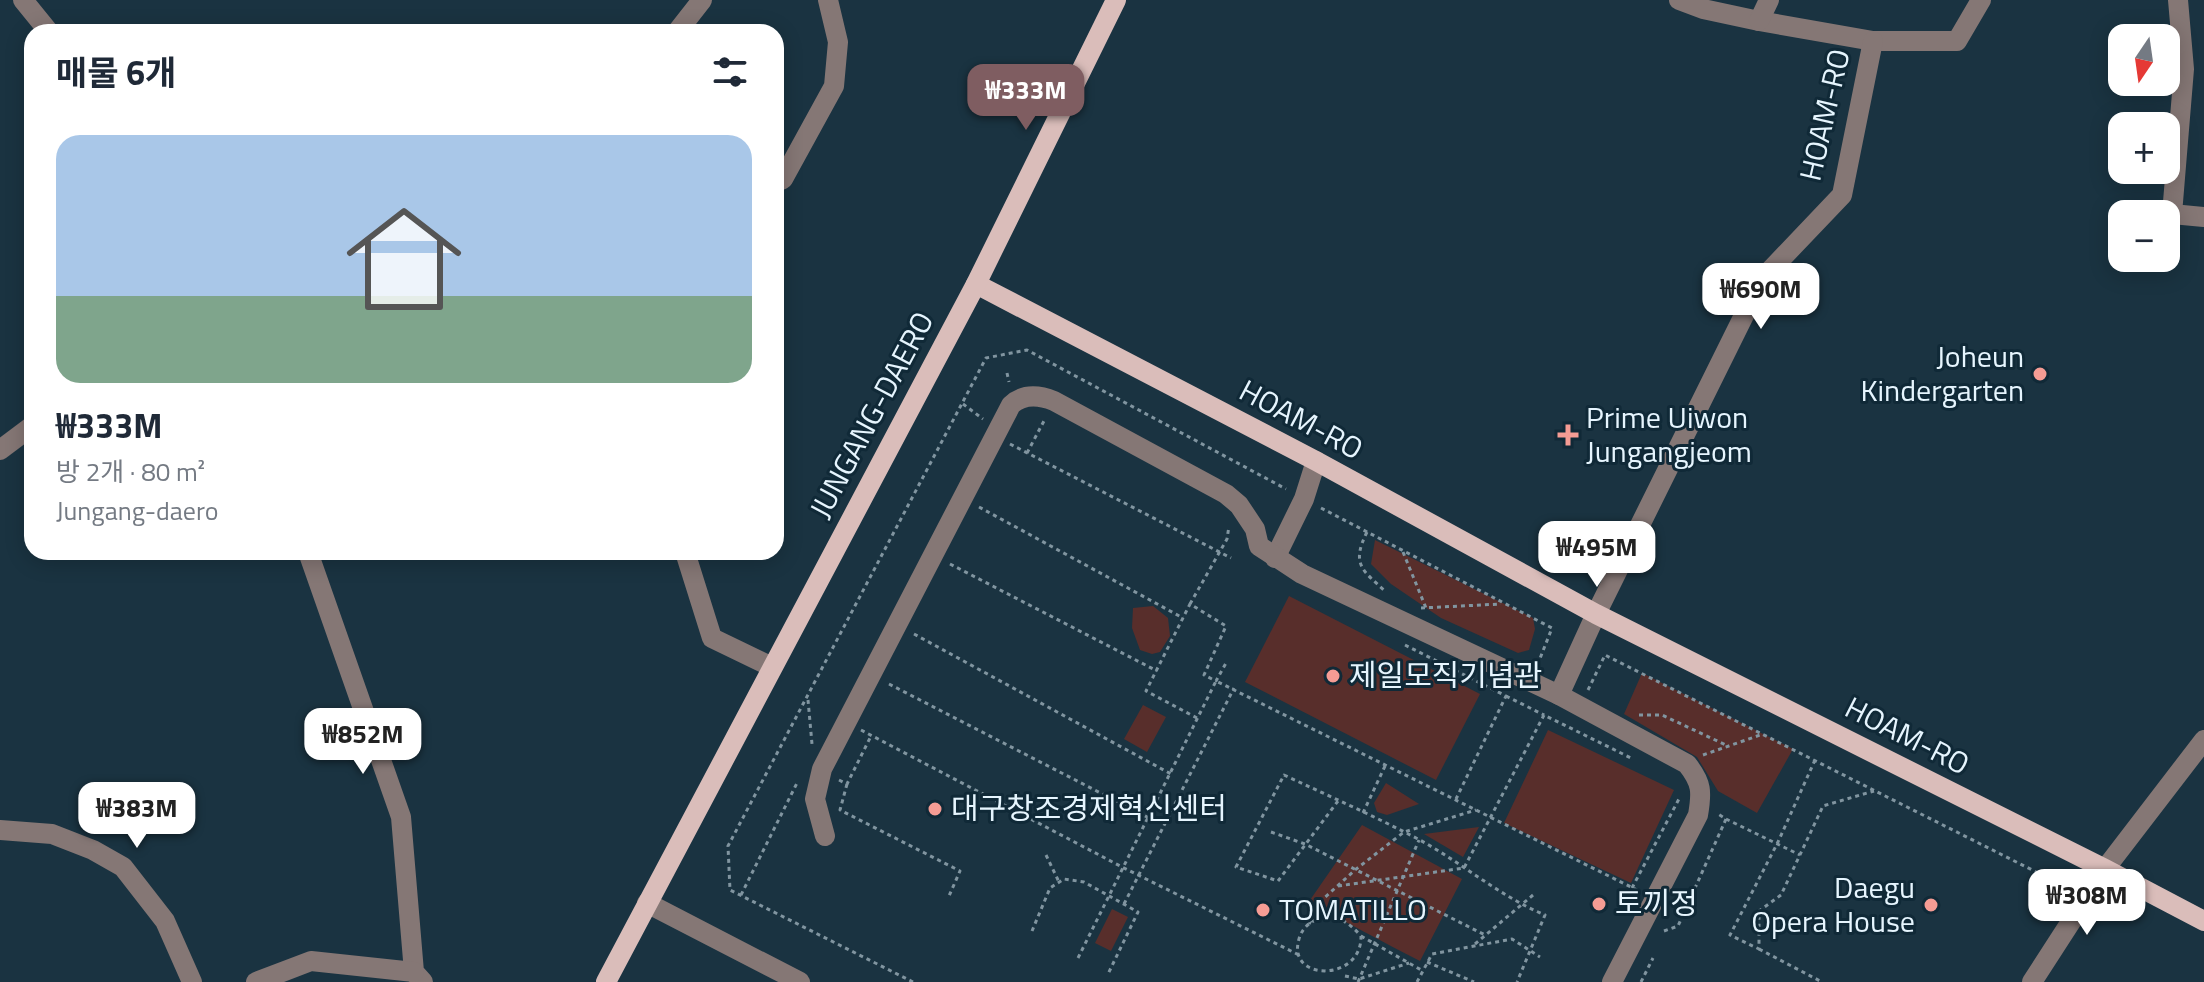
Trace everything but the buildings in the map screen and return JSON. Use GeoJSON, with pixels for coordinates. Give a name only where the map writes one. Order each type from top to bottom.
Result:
{"type":"FeatureCollection","features":[{"type":"Feature","properties":{"kind":"main road","name":"JUNGANG-DAERO"},"geometry":{"type":"LineString","coordinates":[[606,982],[976,284],[1116,0]]}},
{"type":"Feature","properties":{"kind":"main road","name":"HOAM-RO"},"geometry":{"type":"LineString","coordinates":[[976,284],[1316,461],[1596,614],[2204,921]]}},
{"type":"Feature","properties":{"kind":"street"},"geometry":{"type":"LineString","coordinates":[[23,0],[42,24]]}},
{"type":"Feature","properties":{"kind":"street"},"geometry":{"type":"LineString","coordinates":[[683,24],[702,0]]}},
{"type":"Feature","properties":{"kind":"street"},"geometry":{"type":"LineString","coordinates":[[784,177],[834,86],[838,42],[828,0]]}},
{"type":"Feature","properties":{"kind":"street"},"geometry":{"type":"LineString","coordinates":[[1679,0],[1703,9],[1759,21],[1873,41],[1957,41],[1981,0]]}},
{"type":"Feature","properties":{"kind":"street"},"geometry":{"type":"LineString","coordinates":[[1759,21],[1769,0]]}},
{"type":"Feature","properties":{"kind":"street"},"geometry":{"type":"LineString","coordinates":[[2178,0],[2184,69],[2172,214],[2204,217]]}},
{"type":"Feature","properties":{"kind":"street","name":"HOAM-RO"},"geometry":{"type":"LineString","coordinates":[[1596,614],[1762,279],[1842,195],[1873,41]]}},
{"type":"Feature","properties":{"kind":"street"},"geometry":{"type":"LineString","coordinates":[[825,836],[815,799],[822,769],[1011,405],[1017,399],[1041,396],[1226,494],[1239,505],[1255,529],[1259,546],[1302,574],[1559,695],[1687,764],[1696,776],[1702,794],[1698,815],[1612,982]]}},
{"type":"Feature","properties":{"kind":"street"},"geometry":{"type":"LineString","coordinates":[[0,450],[24,432]]}},
{"type":"Feature","properties":{"kind":"street"},"geometry":{"type":"LineString","coordinates":[[1275,558],[1304,499],[1316,461]]}},
{"type":"Feature","properties":{"kind":"street"},"geometry":{"type":"LineString","coordinates":[[256,982],[311,961],[418,977],[401,817],[311,560]]}},
{"type":"Feature","properties":{"kind":"street"},"geometry":{"type":"LineString","coordinates":[[688,560],[712,638],[772,667]]}},
{"type":"Feature","properties":{"kind":"street"},"geometry":{"type":"LineString","coordinates":[[1559,695],[1596,614]]}},
{"type":"Feature","properties":{"kind":"street"},"geometry":{"type":"LineString","coordinates":[[2032,982],[2105,869],[2204,740]]}},
{"type":"Feature","properties":{"kind":"street"},"geometry":{"type":"LineString","coordinates":[[0,830],[52,834],[93,850],[123,867],[165,921],[192,982]]}},
{"type":"Feature","properties":{"kind":"street"},"geometry":{"type":"LineString","coordinates":[[647,903],[800,982]]}},
{"type":"Feature","properties":{"kind":"path"},"geometry":{"type":"LineString","coordinates":[[913,982],[730,890],[728,846],[986,358],[1027,350],[1552,628],[1539,661],[1530,662]]}},
{"type":"Feature","properties":{"kind":"path"},"geometry":{"type":"LineString","coordinates":[[1007,373],[1011,389]]}},
{"type":"Feature","properties":{"kind":"path"},"geometry":{"type":"LineString","coordinates":[[1027,453],[1054,401]]}},
{"type":"Feature","properties":{"kind":"path"},"geometry":{"type":"LineString","coordinates":[[994,436],[1231,558]]}},
{"type":"Feature","properties":{"kind":"path"},"geometry":{"type":"LineString","coordinates":[[962,498],[1183,618]]}},
{"type":"Feature","properties":{"kind":"path"},"geometry":{"type":"LineString","coordinates":[[1198,719],[1146,691],[1227,539],[1232,500]]}},
{"type":"Feature","properties":{"kind":"path"},"geometry":{"type":"LineString","coordinates":[[1367,532],[1358,558],[1362,570],[1390,596]]}},
{"type":"Feature","properties":{"kind":"path"},"geometry":{"type":"LineString","coordinates":[[1402,550],[1426,608]]}},
{"type":"Feature","properties":{"kind":"path"},"geometry":{"type":"LineString","coordinates":[[933,555],[1157,671]]}},
{"type":"Feature","properties":{"kind":"path"},"geometry":{"type":"LineString","coordinates":[[1417,608],[1505,603]]}},
{"type":"Feature","properties":{"kind":"path"},"geometry":{"type":"LineString","coordinates":[[1190,604],[1226,626],[1204,675],[1644,894]]}},
{"type":"Feature","properties":{"kind":"path"},"geometry":{"type":"LineString","coordinates":[[896,624],[1171,774]]}},
{"type":"Feature","properties":{"kind":"path"},"geometry":{"type":"LineString","coordinates":[[1406,646],[1639,762]]}},
{"type":"Feature","properties":{"kind":"path"},"geometry":{"type":"LineString","coordinates":[[1588,691],[1605,655],[2070,888]]}},
{"type":"Feature","properties":{"kind":"path"},"geometry":{"type":"LineString","coordinates":[[1078,958],[1226,663]]}},
{"type":"Feature","properties":{"kind":"path"},"geometry":{"type":"LineString","coordinates":[[871,674],[1149,818]]}},
{"type":"Feature","properties":{"kind":"path"},"geometry":{"type":"LineString","coordinates":[[1124,904],[1234,688]]}},
{"type":"Feature","properties":{"kind":"path"},"geometry":{"type":"LineString","coordinates":[[1456,799],[1506,696]]}},
{"type":"Feature","properties":{"kind":"path"},"geometry":{"type":"LineString","coordinates":[[807,697],[812,752]]}},
{"type":"Feature","properties":{"kind":"path"},"geometry":{"type":"LineString","coordinates":[[1464,868],[1544,715]]}},
{"type":"Feature","properties":{"kind":"path"},"geometry":{"type":"LineString","coordinates":[[1631,715],[1662,715],[1728,746]]}},
{"type":"Feature","properties":{"kind":"path"},"geometry":{"type":"LineString","coordinates":[[846,722],[1124,868],[1299,955]]}},
{"type":"Feature","properties":{"kind":"path"},"geometry":{"type":"LineString","coordinates":[[1697,757],[1763,734]]}},
{"type":"Feature","properties":{"kind":"path"},"geometry":{"type":"LineString","coordinates":[[1815,760],[1778,842],[1730,935],[1822,982]]}},
{"type":"Feature","properties":{"kind":"path"},"geometry":{"type":"LineString","coordinates":[[1363,813],[1386,764]]}},
{"type":"Feature","properties":{"kind":"path"},"geometry":{"type":"LineString","coordinates":[[1338,801],[1278,881],[1236,867],[1284,775],[1404,832],[1419,840],[1521,905],[1545,915],[1517,982]]}},
{"type":"Feature","properties":{"kind":"path"},"geometry":{"type":"LineString","coordinates":[[847,784],[840,810],[960,871],[949,896]]}},
{"type":"Feature","properties":{"kind":"path"},"geometry":{"type":"LineString","coordinates":[[1759,949],[1759,911],[1781,895],[1823,806],[1876,791]]}},
{"type":"Feature","properties":{"kind":"path"},"geometry":{"type":"LineString","coordinates":[[1632,888],[1680,799],[1680,793]]}},
{"type":"Feature","properties":{"kind":"path"},"geometry":{"type":"LineString","coordinates":[[1309,924],[1322,900],[1404,832],[1477,810]]}},
{"type":"Feature","properties":{"kind":"path"},"geometry":{"type":"LineString","coordinates":[[1715,812],[1800,855]]}},
{"type":"Feature","properties":{"kind":"path"},"geometry":{"type":"LineString","coordinates":[[1664,931],[1678,926],[1726,819]]}},
{"type":"Feature","properties":{"kind":"path"},"geometry":{"type":"LineString","coordinates":[[1271,832],[1305,844],[1485,935]]}},
{"type":"Feature","properties":{"kind":"path"},"geometry":{"type":"LineString","coordinates":[[1359,980],[1419,840]]}},
{"type":"Feature","properties":{"kind":"path"},"geometry":{"type":"LineString","coordinates":[[1046,855],[1059,882]]}},
{"type":"Feature","properties":{"kind":"path"},"geometry":{"type":"LineString","coordinates":[[1338,886],[1464,868]]}},
{"type":"Feature","properties":{"kind":"path"},"geometry":{"type":"LineString","coordinates":[[1032,931],[1050,888],[1064,879],[1084,882],[1110,896],[1138,912],[1108,974]]}},
{"type":"Feature","properties":{"kind":"path"},"geometry":{"type":"LineString","coordinates":[[1472,947],[1533,895]]}},
{"type":"Feature","properties":{"kind":"path"},"geometry":{"type":"LineString","coordinates":[[1313,975],[1305,969],[1299,955],[1298,941],[1302,931],[1317,918],[1337,917],[1346,921],[1361,936],[1423,971]]}},
{"type":"Feature","properties":{"kind":"path"},"geometry":{"type":"LineString","coordinates":[[1359,960],[1361,936]]}},
{"type":"Feature","properties":{"kind":"path"},"geometry":{"type":"LineString","coordinates":[[1417,982],[1432,954],[1512,939],[1540,957]]}},
{"type":"Feature","properties":{"kind":"path"},"geometry":{"type":"LineString","coordinates":[[1641,982],[1653,958]]}},
{"type":"Feature","properties":{"kind":"path"},"geometry":{"type":"LineString","coordinates":[[1427,962],[1474,982]]}},
{"type":"Feature","properties":{"kind":"path"},"geometry":{"type":"LineString","coordinates":[[1345,976],[1359,980],[1409,963]]}},
{"type":"Feature","properties":{"kind":"path"},"geometry":{"type":"LineString","coordinates":[[1334,979],[1345,976],[1353,969]]}},
{"type":"Feature","properties":{"kind":"shaded area"},"geometry":{"type":"Polygon","coordinates":[[[1375,540],[1533,618],[1535,629],[1529,650],[1518,653],[1441,618],[1391,584],[1371,564],[1375,540]]]}},
{"type":"Feature","properties":{"kind":"shaded area"},"geometry":{"type":"Polygon","coordinates":[[[1289,596],[1480,694],[1436,780],[1245,682],[1289,596]]]}},
{"type":"Feature","properties":{"kind":"shaded area"},"geometry":{"type":"Polygon","coordinates":[[[1153,606],[1168,618],[1170,636],[1160,652],[1152,654],[1140,650],[1132,628],[1133,608],[1153,606]]]}},
{"type":"Feature","properties":{"kind":"shaded area"},"geometry":{"type":"Polygon","coordinates":[[[1642,673],[1793,749],[1757,813],[1718,791],[1697,757],[1624,714],[1642,673]]]}},
{"type":"Feature","properties":{"kind":"shaded area"},"geometry":{"type":"Polygon","coordinates":[[[1143,705],[1166,717],[1147,752],[1124,739],[1143,705]]]}},
{"type":"Feature","properties":{"kind":"shaded area"},"geometry":{"type":"Polygon","coordinates":[[[1548,730],[1674,790],[1631,883],[1504,823],[1548,730]]]}},
{"type":"Feature","properties":{"kind":"shaded area"},"geometry":{"type":"Polygon","coordinates":[[[1386,783],[1419,804],[1387,815],[1377,812],[1374,803],[1386,783]]]}},
{"type":"Feature","properties":{"kind":"shaded area"},"geometry":{"type":"Polygon","coordinates":[[[1362,825],[1462,879],[1420,961],[1308,903],[1362,825]]]}},
{"type":"Feature","properties":{"kind":"shaded area"},"geometry":{"type":"Polygon","coordinates":[[[1479,827],[1463,857],[1424,834],[1479,827]]]}},
{"type":"Feature","properties":{"kind":"shaded area"},"geometry":{"type":"Polygon","coordinates":[[[1112,909],[1128,917],[1111,951],[1095,943],[1112,909]]]}},
{"type":"Feature","properties":{"kind":"place","name":"Joheun Kindergarten"},"geometry":{"type":"Point","coordinates":[2040,374]}},
{"type":"Feature","properties":{"kind":"place","name":"Prime Uiwon Jungangjeom"},"geometry":{"type":"Point","coordinates":[1568,435]}},
{"type":"Feature","properties":{"kind":"place","name":"제일모직기념관"},"geometry":{"type":"Point","coordinates":[1333,676]}},
{"type":"Feature","properties":{"kind":"place","name":"대구창조경제혁신센터"},"geometry":{"type":"Point","coordinates":[935,809]}},
{"type":"Feature","properties":{"kind":"place","name":"토끼정"},"geometry":{"type":"Point","coordinates":[1599,904]}},
{"type":"Feature","properties":{"kind":"place","name":"Daegu Opera House"},"geometry":{"type":"Point","coordinates":[1931,905]}},
{"type":"Feature","properties":{"kind":"place","name":"TOMATILLO"},"geometry":{"type":"Point","coordinates":[1263,910]}}]}
